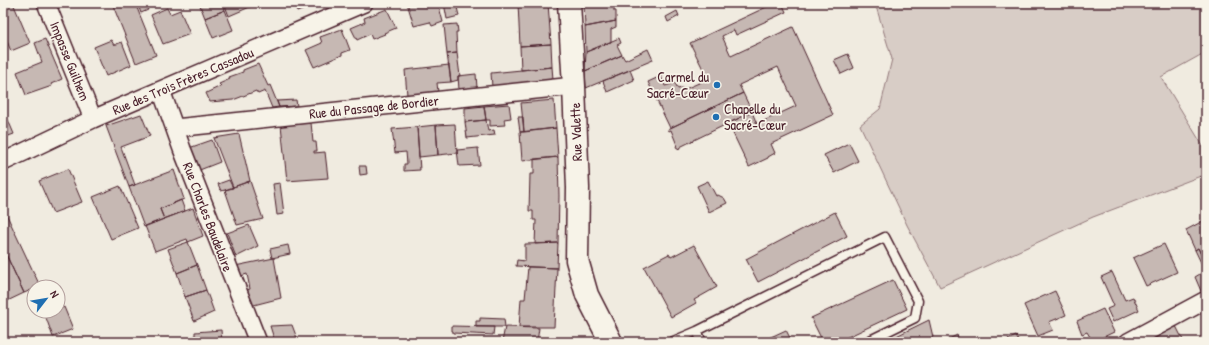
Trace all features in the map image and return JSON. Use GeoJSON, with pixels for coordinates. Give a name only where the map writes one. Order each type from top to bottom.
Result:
{"type":"FeatureCollection","features":[{"type":"Feature","properties":{"kind":"main road","name":"Rue Valette"},"geometry":{"type":"LineString","coordinates":[[569,3],[578,188],[577,260],[587,295],[609,341]]}},
{"type":"Feature","properties":{"kind":"street","name":"Impasse Guilhem"},"geometry":{"type":"LineString","coordinates":[[46,3],[93,119]]}},
{"type":"Feature","properties":{"kind":"street","name":"Rue des Trois Frères Cassadou"},"geometry":{"type":"LineString","coordinates":[[3,162],[93,119],[161,90],[332,9],[364,3]]}},
{"type":"Feature","properties":{"kind":"street","name":"Rue du Passage de Bordier"},"geometry":{"type":"LineString","coordinates":[[175,128],[574,86]]}},
{"type":"Feature","properties":{"kind":"street","name":"Rue Charles Baudelaire"},"geometry":{"type":"LineString","coordinates":[[161,90],[208,218],[258,342]]}},
{"type":"Feature","properties":{"kind":"street"},"geometry":{"type":"LineString","coordinates":[[1128,342],[1206,300]]}},
{"type":"Feature","properties":{"kind":"lane"},"geometry":{"type":"LineString","coordinates":[[671,342],[697,331],[885,237],[918,301],[916,318],[866,342]]}},
{"type":"Feature","properties":{"kind":"lane"},"geometry":{"type":"LineString","coordinates":[[697,331],[702,342]]}},
{"type":"Feature","properties":{"kind":"shaded area"},"geometry":{"type":"Polygon","coordinates":[[[875,3],[1206,3],[1206,52],[1161,77],[1206,151],[1206,174],[1093,217],[940,287],[907,225],[860,125],[880,109],[892,59],[875,3]]]}},
{"type":"Feature","properties":{"kind":"building"},"geometry":{"type":"Polygon","coordinates":[[[3,3],[13,3],[30,43],[11,51],[3,32],[3,3]]]}},
{"type":"Feature","properties":{"kind":"building"},"geometry":{"type":"Polygon","coordinates":[[[112,3],[135,3],[156,55],[136,63],[112,3]]]}},
{"type":"Feature","properties":{"kind":"building"},"geometry":{"type":"Polygon","coordinates":[[[145,3],[148,10],[141,13],[138,5],[145,3]]]}},
{"type":"Feature","properties":{"kind":"building"},"geometry":{"type":"Polygon","coordinates":[[[199,3],[222,3],[225,10],[205,18],[199,3]]]}},
{"type":"Feature","properties":{"kind":"building"},"geometry":{"type":"Polygon","coordinates":[[[224,3],[259,3],[229,16],[224,3]]]}},
{"type":"Feature","properties":{"kind":"building"},"geometry":{"type":"Polygon","coordinates":[[[294,3],[320,3],[297,12],[294,3]]]}},
{"type":"Feature","properties":{"kind":"building"},"geometry":{"type":"Polygon","coordinates":[[[407,3],[438,3],[443,22],[432,26],[430,22],[414,26],[407,3]]]}},
{"type":"Feature","properties":{"kind":"building"},"geometry":{"type":"Polygon","coordinates":[[[444,3],[456,3],[459,16],[447,19],[444,3]]]}},
{"type":"Feature","properties":{"kind":"building"},"geometry":{"type":"Polygon","coordinates":[[[518,3],[548,3],[551,44],[520,46],[518,3]]]}},
{"type":"Feature","properties":{"kind":"building"},"geometry":{"type":"Polygon","coordinates":[[[584,3],[614,3],[616,21],[585,27],[584,3]]]}},
{"type":"Feature","properties":{"kind":"building","name":"Carmel du Sacré-Cœur"},"geometry":{"type":"Polygon","coordinates":[[[775,3],[782,3],[786,12],[736,35],[734,30],[722,36],[731,56],[793,27],[833,115],[771,144],[775,153],[749,167],[729,123],[752,112],[757,124],[796,106],[778,67],[739,85],[743,93],[670,128],[648,82],[661,76],[665,86],[675,83],[678,89],[685,89],[708,79],[690,43],[775,3]]]}},
{"type":"Feature","properties":{"kind":"building"},"geometry":{"type":"Polygon","coordinates":[[[167,8],[170,14],[180,10],[190,34],[163,44],[151,15],[167,8]]]}},
{"type":"Feature","properties":{"kind":"building"},"geometry":{"type":"Polygon","coordinates":[[[387,9],[396,28],[372,39],[370,34],[357,40],[351,28],[365,22],[364,18],[387,9]]]}},
{"type":"Feature","properties":{"kind":"building"},"geometry":{"type":"Polygon","coordinates":[[[225,10],[233,30],[213,38],[205,18],[225,10]]]}},
{"type":"Feature","properties":{"kind":"building"},"geometry":{"type":"Polygon","coordinates":[[[677,11],[679,16],[668,22],[666,17],[677,11]]]}},
{"type":"Feature","properties":{"kind":"building"},"geometry":{"type":"Polygon","coordinates":[[[616,21],[616,27],[611,29],[611,42],[586,52],[585,27],[616,21]]]}},
{"type":"Feature","properties":{"kind":"building"},"geometry":{"type":"Polygon","coordinates":[[[457,24],[457,53],[447,54],[444,25],[457,24]]]}},
{"type":"Feature","properties":{"kind":"building"},"geometry":{"type":"Polygon","coordinates":[[[342,29],[350,50],[314,67],[306,50],[322,43],[320,37],[342,29]]]}},
{"type":"Feature","properties":{"kind":"building"},"geometry":{"type":"Polygon","coordinates":[[[619,38],[621,43],[617,45],[622,55],[585,71],[586,52],[619,38]]]}},
{"type":"Feature","properties":{"kind":"building"},"geometry":{"type":"Polygon","coordinates":[[[45,39],[62,79],[51,84],[52,86],[26,95],[17,72],[42,62],[35,43],[45,39]]]}},
{"type":"Feature","properties":{"kind":"building"},"geometry":{"type":"Polygon","coordinates":[[[111,40],[114,45],[122,42],[131,65],[106,76],[94,47],[111,40]]]}},
{"type":"Feature","properties":{"kind":"building"},"geometry":{"type":"Polygon","coordinates":[[[551,44],[552,67],[521,70],[520,46],[551,44]]]}},
{"type":"Feature","properties":{"kind":"building"},"geometry":{"type":"Polygon","coordinates":[[[648,49],[653,60],[586,88],[585,71],[622,55],[625,60],[648,49]]]}},
{"type":"Feature","properties":{"kind":"building"},"geometry":{"type":"Polygon","coordinates":[[[457,53],[460,76],[458,76],[458,80],[451,82],[447,54],[457,53]]]}},
{"type":"Feature","properties":{"kind":"building"},"geometry":{"type":"Polygon","coordinates":[[[848,54],[854,68],[841,74],[834,60],[848,54]]]}},
{"type":"Feature","properties":{"kind":"building"},"geometry":{"type":"Polygon","coordinates":[[[258,64],[268,86],[270,85],[279,107],[272,108],[265,91],[258,94],[256,91],[233,100],[210,102],[206,93],[221,86],[219,84],[230,79],[229,77],[258,64]]]}},
{"type":"Feature","properties":{"kind":"building"},"geometry":{"type":"Polygon","coordinates":[[[449,65],[451,82],[437,83],[438,92],[407,95],[405,70],[449,65]]]}},
{"type":"Feature","properties":{"kind":"building"},"geometry":{"type":"Polygon","coordinates":[[[552,67],[553,79],[551,82],[492,87],[491,73],[552,67]]]}},
{"type":"Feature","properties":{"kind":"building"},"geometry":{"type":"Polygon","coordinates":[[[630,70],[634,80],[607,92],[603,81],[630,70]]]}},
{"type":"Feature","properties":{"kind":"building"},"geometry":{"type":"Polygon","coordinates":[[[476,74],[477,88],[459,90],[458,76],[476,74]]]}},
{"type":"Feature","properties":{"kind":"building","name":"Chapelle du Sacré-Cœur"},"geometry":{"type":"Polygon","coordinates":[[[743,93],[752,112],[729,123],[729,125],[727,124],[694,140],[693,142],[692,141],[680,147],[679,149],[677,148],[671,130],[669,131],[668,129],[743,93]]]}},
{"type":"Feature","properties":{"kind":"building"},"geometry":{"type":"Polygon","coordinates":[[[296,100],[297,106],[279,107],[277,101],[296,100]]]}},
{"type":"Feature","properties":{"kind":"building"},"geometry":{"type":"Polygon","coordinates":[[[554,100],[556,128],[524,132],[521,103],[554,100]]]}},
{"type":"Feature","properties":{"kind":"building"},"geometry":{"type":"Polygon","coordinates":[[[509,104],[511,118],[504,119],[505,125],[490,126],[490,120],[486,120],[484,106],[509,104]]]}},
{"type":"Feature","properties":{"kind":"building"},"geometry":{"type":"Polygon","coordinates":[[[484,106],[486,120],[465,122],[465,108],[484,106]]]}},
{"type":"Feature","properties":{"kind":"building"},"geometry":{"type":"Polygon","coordinates":[[[3,108],[14,134],[3,138],[3,108]]]}},
{"type":"Feature","properties":{"kind":"building"},"geometry":{"type":"Polygon","coordinates":[[[141,114],[150,136],[121,147],[135,185],[129,187],[106,126],[141,114]]]}},
{"type":"Feature","properties":{"kind":"building"},"geometry":{"type":"Polygon","coordinates":[[[518,117],[523,117],[524,132],[520,132],[518,117]]]}},
{"type":"Feature","properties":{"kind":"building"},"geometry":{"type":"Polygon","coordinates":[[[486,120],[488,131],[494,130],[495,135],[467,138],[465,122],[486,120]]]}},
{"type":"Feature","properties":{"kind":"building"},"geometry":{"type":"Polygon","coordinates":[[[311,123],[313,142],[316,142],[317,151],[314,151],[314,153],[325,152],[328,178],[287,181],[281,125],[311,123]]]}},
{"type":"Feature","properties":{"kind":"building"},"geometry":{"type":"Polygon","coordinates":[[[455,124],[457,153],[438,155],[436,125],[455,124]]]}},
{"type":"Feature","properties":{"kind":"building"},"geometry":{"type":"Polygon","coordinates":[[[436,125],[438,155],[419,157],[417,127],[436,125]]]}},
{"type":"Feature","properties":{"kind":"building"},"geometry":{"type":"Polygon","coordinates":[[[417,127],[420,170],[404,171],[404,164],[407,164],[406,152],[395,153],[392,129],[417,127]]]}},
{"type":"Feature","properties":{"kind":"building"},"geometry":{"type":"Polygon","coordinates":[[[556,128],[558,157],[522,161],[520,132],[556,128]]]}},
{"type":"Feature","properties":{"kind":"building"},"geometry":{"type":"Polygon","coordinates":[[[239,134],[250,181],[233,187],[214,138],[239,134]]]}},
{"type":"Feature","properties":{"kind":"building"},"geometry":{"type":"Polygon","coordinates":[[[212,140],[220,162],[197,171],[189,148],[212,140]]]}},
{"type":"Feature","properties":{"kind":"building"},"geometry":{"type":"Polygon","coordinates":[[[849,143],[858,161],[834,173],[824,155],[849,143]]]}},
{"type":"Feature","properties":{"kind":"building"},"geometry":{"type":"Polygon","coordinates":[[[478,148],[480,165],[459,166],[457,150],[478,148]]]}},
{"type":"Feature","properties":{"kind":"building"},"geometry":{"type":"Polygon","coordinates":[[[558,157],[558,243],[535,244],[536,220],[533,220],[533,211],[529,211],[530,174],[534,174],[534,159],[558,157]]]}},
{"type":"Feature","properties":{"kind":"building"},"geometry":{"type":"Polygon","coordinates":[[[359,166],[366,166],[367,174],[360,175],[359,166]]]}},
{"type":"Feature","properties":{"kind":"building"},"geometry":{"type":"Polygon","coordinates":[[[68,169],[82,202],[53,213],[39,181],[68,169]]]}},
{"type":"Feature","properties":{"kind":"building"},"geometry":{"type":"Polygon","coordinates":[[[174,170],[184,199],[160,209],[164,219],[144,227],[129,187],[174,170]]]}},
{"type":"Feature","properties":{"kind":"building"},"geometry":{"type":"Polygon","coordinates":[[[229,180],[233,188],[221,191],[218,184],[229,180]]]}},
{"type":"Feature","properties":{"kind":"building"},"geometry":{"type":"Polygon","coordinates":[[[250,181],[263,219],[237,225],[225,190],[250,181]]]}},
{"type":"Feature","properties":{"kind":"building"},"geometry":{"type":"Polygon","coordinates":[[[708,181],[716,196],[718,195],[724,198],[727,203],[709,212],[697,186],[708,181]]]}},
{"type":"Feature","properties":{"kind":"building"},"geometry":{"type":"Polygon","coordinates":[[[280,183],[284,214],[277,215],[273,184],[280,183]]]}},
{"type":"Feature","properties":{"kind":"building"},"geometry":{"type":"Polygon","coordinates":[[[120,186],[138,228],[111,239],[93,197],[120,186]]]}},
{"type":"Feature","properties":{"kind":"building"},"geometry":{"type":"Polygon","coordinates":[[[181,200],[185,211],[164,219],[160,209],[181,200]]]}},
{"type":"Feature","properties":{"kind":"building"},"geometry":{"type":"Polygon","coordinates":[[[3,207],[37,279],[26,279],[26,292],[24,293],[3,248],[3,207]]]}},
{"type":"Feature","properties":{"kind":"building"},"geometry":{"type":"Polygon","coordinates":[[[193,208],[203,236],[188,242],[187,239],[155,251],[145,226],[193,208]]]}},
{"type":"Feature","properties":{"kind":"building"},"geometry":{"type":"Polygon","coordinates":[[[835,212],[847,236],[758,282],[746,259],[835,212]]]}},
{"type":"Feature","properties":{"kind":"building"},"geometry":{"type":"Polygon","coordinates":[[[1203,221],[1206,228],[1206,265],[1198,248],[1195,250],[1186,230],[1203,221]]]}},
{"type":"Feature","properties":{"kind":"building"},"geometry":{"type":"Polygon","coordinates":[[[249,225],[258,246],[236,257],[227,233],[249,225]]]}},
{"type":"Feature","properties":{"kind":"building"},"geometry":{"type":"Polygon","coordinates":[[[188,242],[197,265],[177,273],[168,249],[188,242]]]}},
{"type":"Feature","properties":{"kind":"building"},"geometry":{"type":"Polygon","coordinates":[[[558,243],[557,268],[516,266],[517,260],[525,261],[525,244],[558,243]]]}},
{"type":"Feature","properties":{"kind":"building"},"geometry":{"type":"Polygon","coordinates":[[[1164,244],[1177,272],[1146,286],[1133,258],[1164,244]]]}},
{"type":"Feature","properties":{"kind":"building"},"geometry":{"type":"Polygon","coordinates":[[[288,245],[290,254],[272,258],[270,249],[288,245]]]}},
{"type":"Feature","properties":{"kind":"building"},"geometry":{"type":"Polygon","coordinates":[[[694,245],[717,287],[694,300],[696,303],[671,317],[644,267],[669,254],[671,257],[694,245]]]}},
{"type":"Feature","properties":{"kind":"building"},"geometry":{"type":"Polygon","coordinates":[[[3,248],[24,293],[3,303],[3,248]]]}},
{"type":"Feature","properties":{"kind":"building"},"geometry":{"type":"Polygon","coordinates":[[[1198,248],[1206,265],[1205,271],[1195,250],[1198,248]]]}},
{"type":"Feature","properties":{"kind":"building"},"geometry":{"type":"Polygon","coordinates":[[[274,258],[281,298],[250,306],[243,291],[250,289],[247,274],[238,277],[235,266],[274,258]]]}},
{"type":"Feature","properties":{"kind":"building"},"geometry":{"type":"Polygon","coordinates":[[[197,265],[206,290],[185,297],[177,273],[197,265]]]}},
{"type":"Feature","properties":{"kind":"building"},"geometry":{"type":"Polygon","coordinates":[[[528,267],[557,268],[554,327],[519,327],[521,299],[525,299],[528,267]]]}},
{"type":"Feature","properties":{"kind":"building"},"geometry":{"type":"Polygon","coordinates":[[[1205,271],[1206,289],[1201,291],[1195,277],[1205,271]]]}},
{"type":"Feature","properties":{"kind":"building"},"geometry":{"type":"Polygon","coordinates":[[[1112,272],[1125,300],[1133,297],[1139,310],[1113,322],[1107,309],[1114,306],[1101,277],[1112,272]]]}},
{"type":"Feature","properties":{"kind":"building"},"geometry":{"type":"Polygon","coordinates":[[[893,280],[907,309],[837,342],[823,342],[811,318],[893,280]]]}},
{"type":"Feature","properties":{"kind":"building"},"geometry":{"type":"Polygon","coordinates":[[[206,290],[214,312],[194,321],[185,297],[206,290]]]}},
{"type":"Feature","properties":{"kind":"building"},"geometry":{"type":"Polygon","coordinates":[[[1055,291],[1066,315],[1049,322],[1053,330],[1038,336],[1024,305],[1055,291]]]}},
{"type":"Feature","properties":{"kind":"building"},"geometry":{"type":"Polygon","coordinates":[[[1103,309],[1114,332],[1093,342],[1087,332],[1082,334],[1077,321],[1103,309]]]}},
{"type":"Feature","properties":{"kind":"building"},"geometry":{"type":"Polygon","coordinates":[[[66,312],[73,329],[53,337],[46,319],[66,319],[66,312]]]}},
{"type":"Feature","properties":{"kind":"building"},"geometry":{"type":"Polygon","coordinates":[[[480,318],[504,319],[505,327],[476,327],[476,321],[480,321],[480,318]]]}},
{"type":"Feature","properties":{"kind":"building"},"geometry":{"type":"Polygon","coordinates":[[[929,320],[933,337],[923,342],[884,342],[929,320]]]}},
{"type":"Feature","properties":{"kind":"building"},"geometry":{"type":"Polygon","coordinates":[[[292,325],[298,341],[300,342],[275,342],[270,326],[292,325]]]}},
{"type":"Feature","properties":{"kind":"building"},"geometry":{"type":"Polygon","coordinates":[[[452,326],[494,327],[493,335],[453,333],[452,326]]]}},
{"type":"Feature","properties":{"kind":"building"},"geometry":{"type":"Polygon","coordinates":[[[1176,326],[1184,342],[1147,341],[1176,326]]]}},
{"type":"Feature","properties":{"kind":"building"},"geometry":{"type":"Polygon","coordinates":[[[505,327],[539,328],[537,342],[502,342],[505,327]]]}},
{"type":"Feature","properties":{"kind":"building"},"geometry":{"type":"Polygon","coordinates":[[[221,330],[222,342],[195,342],[195,332],[221,330]]]}},
{"type":"Feature","properties":{"kind":"building"},"geometry":{"type":"Polygon","coordinates":[[[786,330],[792,342],[760,342],[786,330]]]}},
{"type":"Feature","properties":{"kind":"building"},"geometry":{"type":"Polygon","coordinates":[[[957,335],[960,342],[943,342],[957,335]]]}},
{"type":"Feature","properties":{"kind":"building"},"geometry":{"type":"Polygon","coordinates":[[[1016,336],[1019,342],[1003,342],[1016,336]]]}},
{"type":"Feature","properties":{"kind":"place","name":"Carmel du Sacré-Cœur"},"geometry":{"type":"Point","coordinates":[717,85]}},
{"type":"Feature","properties":{"kind":"place","name":"Chapelle du Sacré-Cœur"},"geometry":{"type":"Point","coordinates":[716,117]}}]}
